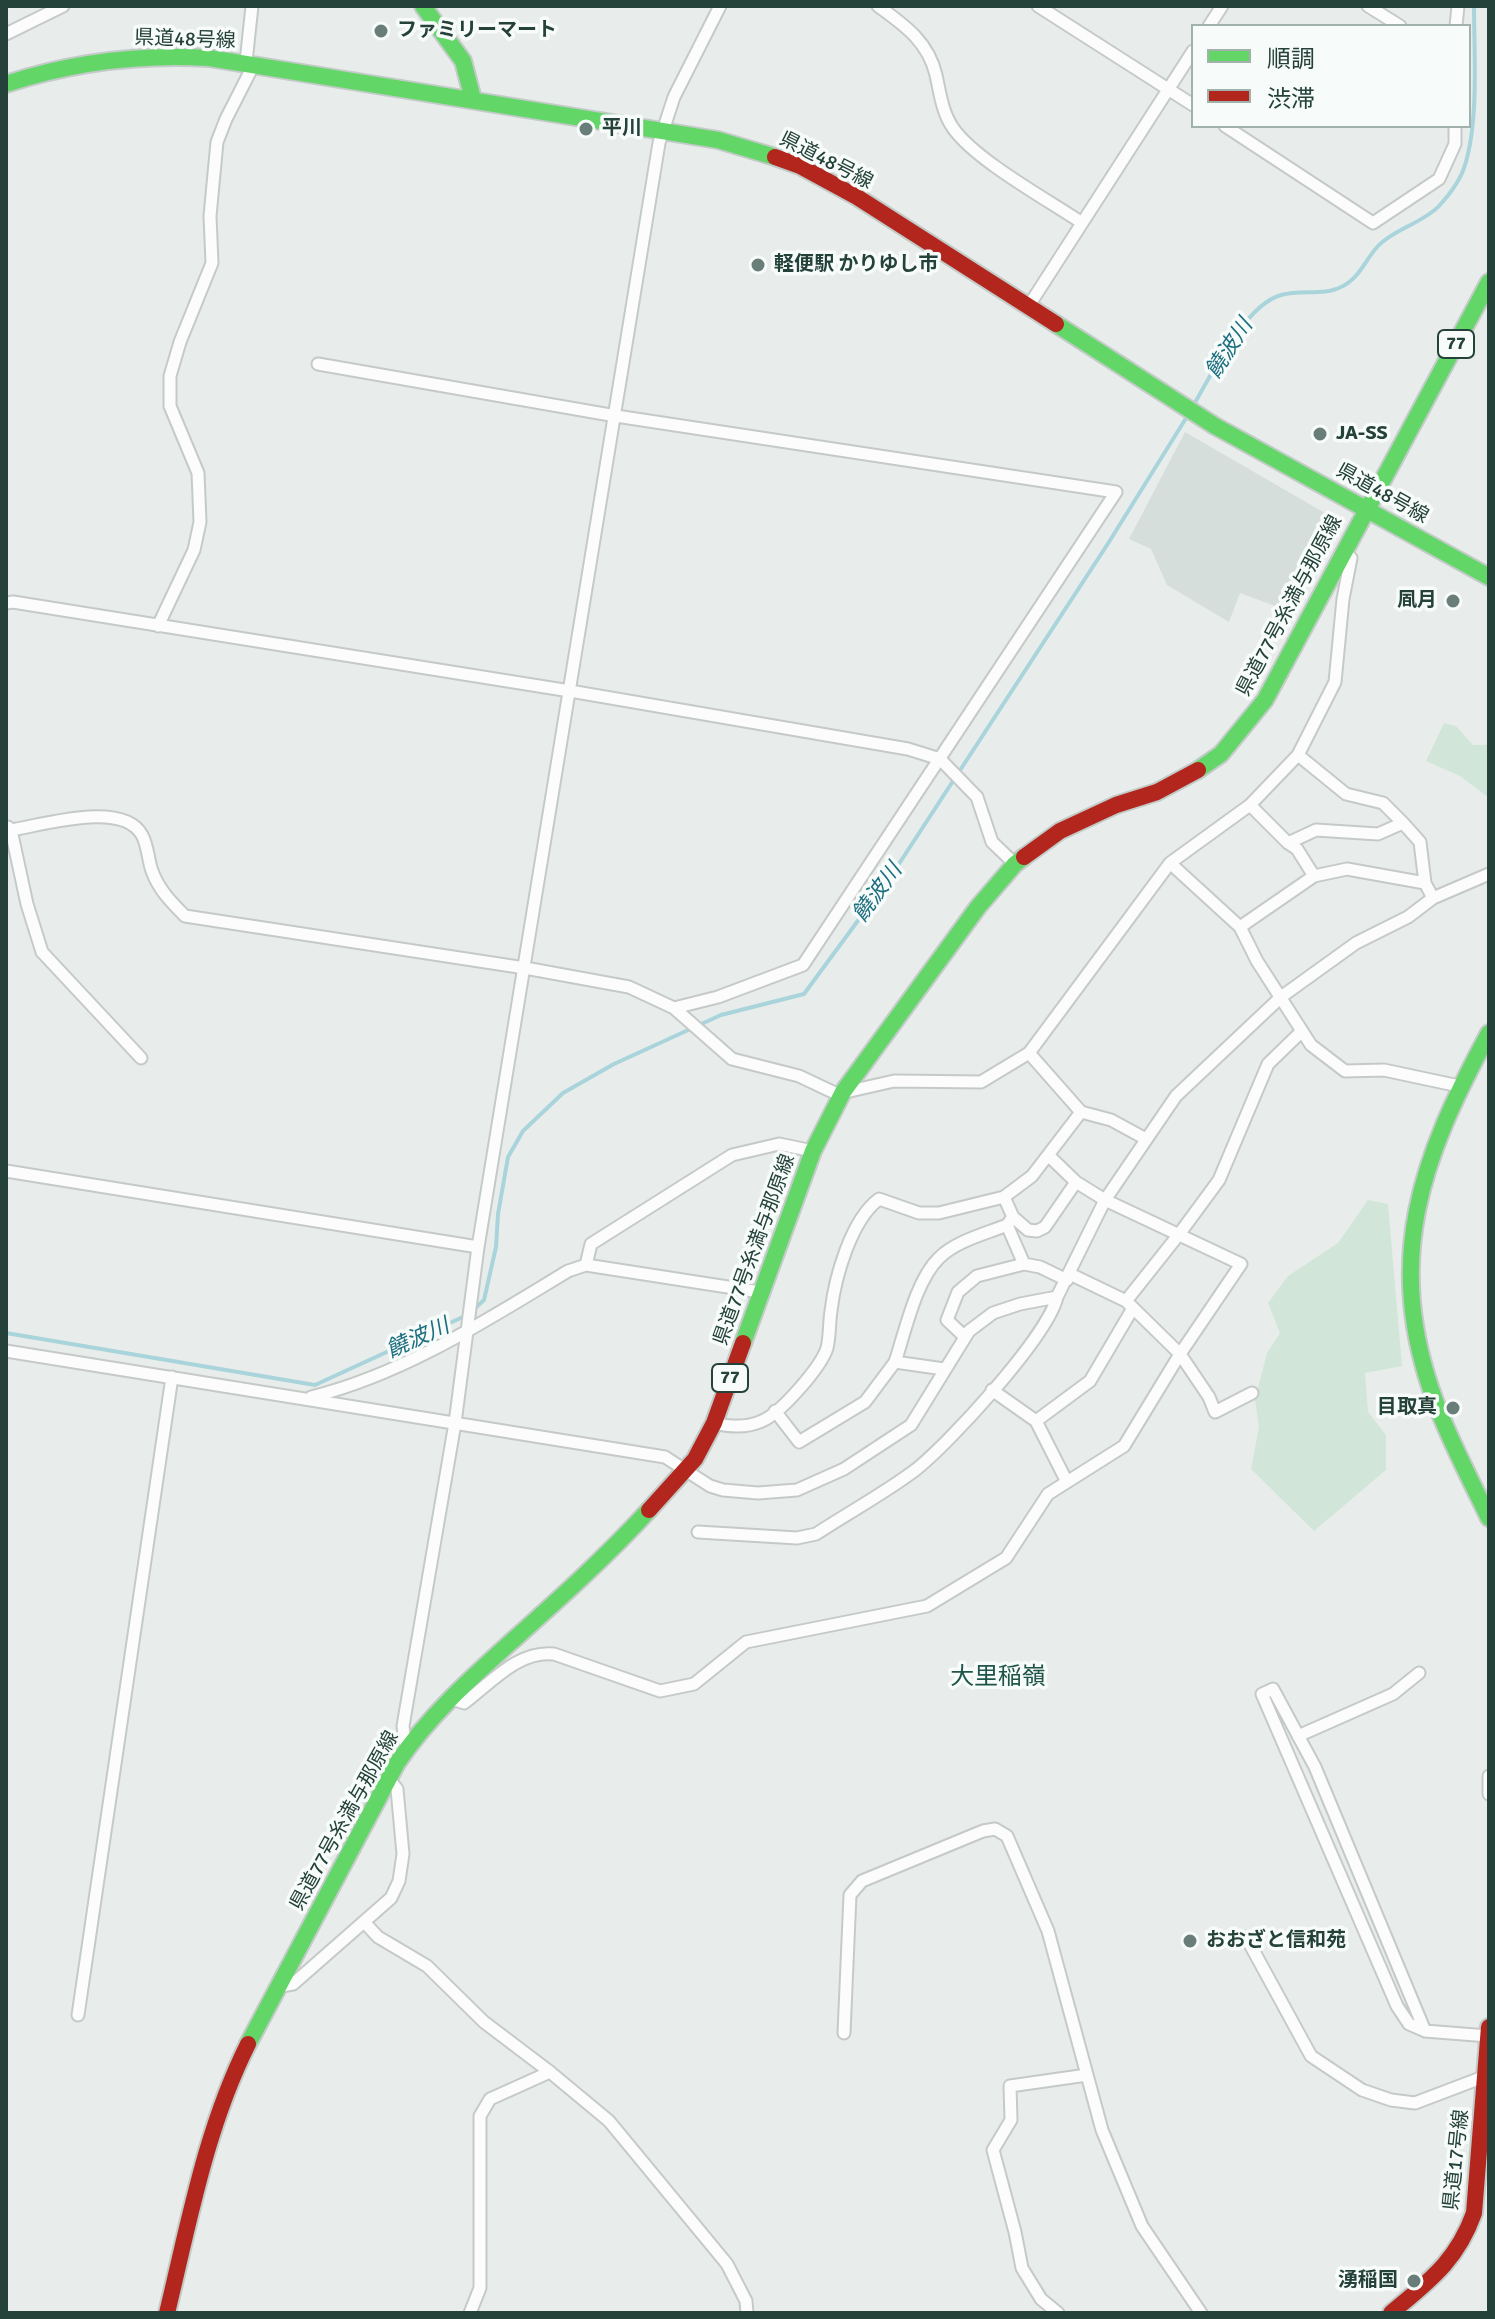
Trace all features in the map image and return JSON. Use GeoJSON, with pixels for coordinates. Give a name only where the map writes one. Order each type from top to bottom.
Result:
{"type":"FeatureCollection","features":[{"type":"Feature","properties":{"kind":"main road"},"geometry":{"type":"LineString","coordinates":[[423,6],[463,61],[473,99]]}},
{"type":"Feature","properties":{"kind":"main road","name":"県道48号線"},"geometry":{"type":"LineString","coordinates":[[6,84],[50,70],[132,57],[182,56],[250,63],[739,145],[800,166],[857,197],[1215,426],[1489,577]]}},
{"type":"Feature","properties":{"kind":"main road","name":"県道77号糸満与那原線"},"geometry":{"type":"LineString","coordinates":[[167,2313],[204,2162],[218,2116],[243,2054],[406,1748],[449,1698],[598,1564],[695,1459],[714,1423],[813,1151],[843,1092],[978,907],[1015,864],[1060,831],[1116,805],[1176,784],[1199,770],[1221,754],[1265,700],[1489,282]]}},
{"type":"Feature","properties":{"kind":"main road"},"geometry":{"type":"LineString","coordinates":[[1489,1033],[1436,1134],[1422,1177],[1412,1234],[1410,1292],[1420,1353],[1434,1397],[1489,1518]]}},
{"type":"Feature","properties":{"kind":"main road","name":"県道17号線"},"geometry":{"type":"LineString","coordinates":[[1391,2313],[1448,2266],[1469,2228],[1474,2213],[1489,2027]]}},
{"type":"Feature","properties":{"kind":"street"},"geometry":{"type":"LineString","coordinates":[[6,34],[63,6]]}},
{"type":"Feature","properties":{"kind":"street"},"geometry":{"type":"LineString","coordinates":[[158,626],[194,550],[200,522],[198,473],[170,406],[170,376],[180,342],[212,263],[210,216],[217,142],[250,63],[252,6]]}},
{"type":"Feature","properties":{"kind":"street"},"geometry":{"type":"LineString","coordinates":[[406,1748],[403,1726],[455,1423],[478,1247],[661,131],[674,97],[720,6]]}},
{"type":"Feature","properties":{"kind":"street"},"geometry":{"type":"LineString","coordinates":[[878,6],[910,29],[926,49],[952,127],[970,148],[1082,223]]}},
{"type":"Feature","properties":{"kind":"street"},"geometry":{"type":"LineString","coordinates":[[1038,6],[1191,104]]}},
{"type":"Feature","properties":{"kind":"street"},"geometry":{"type":"LineString","coordinates":[[1210,24],[1222,6]]}},
{"type":"Feature","properties":{"kind":"street"},"geometry":{"type":"LineString","coordinates":[[1368,6],[1397,24]]}},
{"type":"Feature","properties":{"kind":"street"},"geometry":{"type":"LineString","coordinates":[[1028,307],[1191,54]]}},
{"type":"Feature","properties":{"kind":"street"},"geometry":{"type":"LineString","coordinates":[[1228,128],[1373,223],[1439,179],[1455,144],[1455,128]]}},
{"type":"Feature","properties":{"kind":"street"},"geometry":{"type":"LineString","coordinates":[[318,364],[616,416],[1116,492],[803,965],[718,997],[674,1008]]}},
{"type":"Feature","properties":{"kind":"street"},"geometry":{"type":"LineString","coordinates":[[141,1058],[42,952],[9,828],[96,815],[123,820],[137,828],[143,837],[152,872],[164,895],[185,916],[629,987],[674,1008],[732,1059],[799,1076],[837,1094],[894,1081],[981,1082],[1029,1053],[1170,863],[1250,805],[1298,755],[1335,682],[1343,599],[1351,558],[1343,551]]}},
{"type":"Feature","properties":{"kind":"street"},"geometry":{"type":"LineString","coordinates":[[6,603],[570,691],[908,749],[940,759],[977,797],[992,842],[1015,864]]}},
{"type":"Feature","properties":{"kind":"street"},"geometry":{"type":"LineString","coordinates":[[1298,755],[1346,794],[1383,803],[1403,823],[1420,842],[1425,883],[1433,898]]}},
{"type":"Feature","properties":{"kind":"street"},"geometry":{"type":"LineString","coordinates":[[1250,805],[1297,849],[1314,876]]}},
{"type":"Feature","properties":{"kind":"street"},"geometry":{"type":"LineString","coordinates":[[1288,843],[1316,830],[1378,834],[1403,823]]}},
{"type":"Feature","properties":{"kind":"street"},"geometry":{"type":"LineString","coordinates":[[1170,863],[1240,927],[1257,961],[1311,1045],[1345,1071],[1384,1070],[1459,1086]]}},
{"type":"Feature","properties":{"kind":"street"},"geometry":{"type":"LineString","coordinates":[[1240,927],[1314,876],[1347,869],[1425,883]]}},
{"type":"Feature","properties":{"kind":"street"},"geometry":{"type":"LineString","coordinates":[[698,1532],[797,1538],[816,1534],[914,1471],[944,1444],[992,1390],[1053,1312],[1057,1297],[1105,1200],[1176,1096],[1281,997],[1356,943],[1408,917],[1433,898],[1489,874]]}},
{"type":"Feature","properties":{"kind":"street"},"geometry":{"type":"LineString","coordinates":[[1036,1421],[1090,1381],[1130,1304],[1219,1180],[1268,1064],[1301,1032]]}},
{"type":"Feature","properties":{"kind":"street"},"geometry":{"type":"LineString","coordinates":[[1029,1053],[1081,1112],[1111,1120],[1146,1139]]}},
{"type":"Feature","properties":{"kind":"street"},"geometry":{"type":"LineString","coordinates":[[714,1423],[730,1427],[766,1420],[817,1370],[827,1347],[831,1307],[842,1263],[858,1226],[873,1204],[879,1199],[919,1213],[939,1213],[1004,1197],[1032,1176],[1081,1112]]}},
{"type":"Feature","properties":{"kind":"street"},"geometry":{"type":"LineString","coordinates":[[586,1265],[591,1244],[732,1155],[779,1144],[813,1151]]}},
{"type":"Feature","properties":{"kind":"street"},"geometry":{"type":"LineString","coordinates":[[449,1698],[464,1703],[516,1662],[544,1653],[660,1691],[694,1684],[746,1642],[927,1606],[1006,1558],[1048,1494],[1124,1446],[1180,1354],[1241,1264],[1105,1200],[1076,1182],[1048,1155]]}},
{"type":"Feature","properties":{"kind":"street"},"geometry":{"type":"LineString","coordinates":[[6,1171],[478,1247]]}},
{"type":"Feature","properties":{"kind":"street"},"geometry":{"type":"LineString","coordinates":[[1010,1221],[1028,1230],[1037,1231],[1045,1227],[1076,1182]]}},
{"type":"Feature","properties":{"kind":"street"},"geometry":{"type":"LineString","coordinates":[[1004,1197],[1024,1264]]}},
{"type":"Feature","properties":{"kind":"street"},"geometry":{"type":"LineString","coordinates":[[775,1411],[799,1442],[865,1402],[895,1362],[925,1276],[940,1257],[1010,1221]]}},
{"type":"Feature","properties":{"kind":"street"},"geometry":{"type":"LineString","coordinates":[[965,1337],[947,1320],[958,1292],[977,1276],[1024,1264],[1040,1267],[1130,1304],[1180,1354],[1209,1397],[1215,1412],[1252,1393]]}},
{"type":"Feature","properties":{"kind":"street"},"geometry":{"type":"LineString","coordinates":[[307,1398],[347,1388],[467,1333],[568,1271],[586,1265],[760,1292]]}},
{"type":"Feature","properties":{"kind":"street"},"geometry":{"type":"LineString","coordinates":[[6,1351],[665,1457],[710,1486],[758,1493],[797,1490],[844,1469],[911,1425],[965,1337],[993,1313],[1057,1297]]}},
{"type":"Feature","properties":{"kind":"street"},"geometry":{"type":"LineString","coordinates":[[895,1362],[944,1369]]}},
{"type":"Feature","properties":{"kind":"street"},"geometry":{"type":"LineString","coordinates":[[78,2015],[172,1377]]}},
{"type":"Feature","properties":{"kind":"street"},"geometry":{"type":"LineString","coordinates":[[992,1390],[1036,1421],[1067,1482]]}},
{"type":"Feature","properties":{"kind":"street"},"geometry":{"type":"LineString","coordinates":[[1298,1736],[1393,1694],[1419,1673]]}},
{"type":"Feature","properties":{"kind":"street"},"geometry":{"type":"LineString","coordinates":[[1425,2031],[1315,1767],[1273,1689],[1262,1694],[1391,1997],[1409,2024],[1425,2031],[1488,2036]]}},
{"type":"Feature","properties":{"kind":"street"},"geometry":{"type":"LineString","coordinates":[[1489,1776],[1489,1794]]}},
{"type":"Feature","properties":{"kind":"street"},"geometry":{"type":"LineString","coordinates":[[276,1987],[293,1984],[391,1898],[403,1867],[397,1789],[388,1778]]}},
{"type":"Feature","properties":{"kind":"street"},"geometry":{"type":"LineString","coordinates":[[844,2033],[850,1895],[862,1881],[983,1831],[995,1829],[1007,1836],[1048,1931],[1102,2130],[1142,2226],[1201,2313]]}},
{"type":"Feature","properties":{"kind":"street"},"geometry":{"type":"LineString","coordinates":[[365,1923],[378,1937],[427,1966],[484,2022],[609,2121],[727,2264],[746,2301],[747,2313]]}},
{"type":"Feature","properties":{"kind":"street"},"geometry":{"type":"LineString","coordinates":[[1246,1937],[1311,2056],[1362,2090],[1391,2100],[1415,2103],[1486,2076]]}},
{"type":"Feature","properties":{"kind":"street"},"geometry":{"type":"LineString","coordinates":[[470,2313],[480,2288],[480,2116],[490,2099],[550,2072]]}},
{"type":"Feature","properties":{"kind":"street"},"geometry":{"type":"LineString","coordinates":[[1058,2313],[1041,2299],[1022,2268],[993,2150],[1011,2120],[1010,2086],[1087,2075]]}},
{"type":"Feature","properties":{"kind":"shaded area"},"geometry":{"type":"Polygon","coordinates":[[[1185,432],[1325,513],[1330,531],[1294,613],[1240,593],[1229,622],[1167,585],[1151,549],[1129,539],[1185,432]]]}},
{"type":"Feature","properties":{"kind":"green space"},"geometry":{"type":"Polygon","coordinates":[[[1444,723],[1456,726],[1473,745],[1489,745],[1489,798],[1460,776],[1426,761],[1444,723]]]}},
{"type":"Feature","properties":{"kind":"green space"},"geometry":{"type":"Polygon","coordinates":[[[1368,1200],[1388,1204],[1402,1366],[1365,1373],[1368,1412],[1386,1435],[1386,1470],[1314,1531],[1251,1469],[1259,1427],[1255,1400],[1267,1353],[1280,1333],[1268,1303],[1288,1276],[1338,1243],[1368,1200]]]}},
{"type":"Feature","properties":{"kind":"waterway","name":"饒波川"},"geometry":{"type":"LineString","coordinates":[[1192,408],[1242,326],[1268,301],[1281,295],[1334,290],[1347,284],[1385,240],[1432,212],[1451,192],[1465,165],[1472,128],[1474,6]]}},
{"type":"Feature","properties":{"kind":"waterway","name":"饒波川"},"geometry":{"type":"LineString","coordinates":[[472,1311],[484,1300],[496,1247],[508,1157],[523,1131],[563,1093],[614,1064],[721,1015],[804,994],[893,873],[1188,415]]}},
{"type":"Feature","properties":{"kind":"waterway","name":"饒波川"},"geometry":{"type":"LineString","coordinates":[[6,1333],[315,1385],[465,1316]]}},
{"type":"Feature","properties":{"kind":"traffic: fast"},"geometry":{"type":"LineString","coordinates":[[423,6],[463,61],[473,99]]}},
{"type":"Feature","properties":{"kind":"traffic: fast"},"geometry":{"type":"LineString","coordinates":[[6,84],[56,70],[106,61],[157,57],[209,58],[718,140],[775,157]]}},
{"type":"Feature","properties":{"kind":"traffic: fast"},"geometry":{"type":"LineString","coordinates":[[1198,770],[1221,754],[1265,700],[1489,282]]}},
{"type":"Feature","properties":{"kind":"traffic: fast"},"geometry":{"type":"LineString","coordinates":[[1056,324],[1215,426],[1489,577]]}},
{"type":"Feature","properties":{"kind":"traffic: fast"},"geometry":{"type":"LineString","coordinates":[[743,1343],[813,1151],[843,1092],[978,907],[1024,857]]}},
{"type":"Feature","properties":{"kind":"traffic: fast"},"geometry":{"type":"LineString","coordinates":[[1489,1033],[1465,1079],[1428,1167],[1417,1211],[1411,1255],[1412,1301],[1420,1350],[1435,1401],[1489,1518]]}},
{"type":"Feature","properties":{"kind":"traffic: fast"},"geometry":{"type":"LineString","coordinates":[[248,2044],[397,1763],[409,1746],[465,1685],[582,1578],[649,1510]]}},
{"type":"Feature","properties":{"kind":"traffic: jam"},"geometry":{"type":"LineString","coordinates":[[775,157],[800,166],[857,197],[1056,324]]}},
{"type":"Feature","properties":{"kind":"traffic: jam"},"geometry":{"type":"LineString","coordinates":[[1024,857],[1060,831],[1116,805],[1157,792],[1198,770]]}},
{"type":"Feature","properties":{"kind":"traffic: jam"},"geometry":{"type":"LineString","coordinates":[[649,1510],[695,1459],[714,1423],[743,1343]]}},
{"type":"Feature","properties":{"kind":"traffic: jam"},"geometry":{"type":"LineString","coordinates":[[1391,2313],[1450,2257],[1474,2213],[1489,2027]]}},
{"type":"Feature","properties":{"kind":"traffic: jam"},"geometry":{"type":"LineString","coordinates":[[167,2313],[210,2142],[233,2076],[248,2044]]}},
{"type":"Feature","properties":{"kind":"place","name":"ファミリーマート"},"geometry":{"type":"Point","coordinates":[381,31]}},
{"type":"Feature","properties":{"kind":"place","name":"平川"},"geometry":{"type":"Point","coordinates":[586,129]}},
{"type":"Feature","properties":{"kind":"place","name":"軽便駅 かりゆし市"},"geometry":{"type":"Point","coordinates":[758,265]}},
{"type":"Feature","properties":{"kind":"place","name":"JA-SS"},"geometry":{"type":"Point","coordinates":[1320,434]}},
{"type":"Feature","properties":{"kind":"place","name":"凮月"},"geometry":{"type":"Point","coordinates":[1453,601]}},
{"type":"Feature","properties":{"kind":"place","name":"目取真"},"geometry":{"type":"Point","coordinates":[1453,1408]}},
{"type":"Feature","properties":{"kind":"place","name":"おおざと信和苑"},"geometry":{"type":"Point","coordinates":[1190,1941]}},
{"type":"Feature","properties":{"kind":"place","name":"湧稲国"},"geometry":{"type":"Point","coordinates":[1414,2281]}},
{"type":"Feature","properties":{"kind":"district","name":"大里稲嶺"},"geometry":{"type":"Point","coordinates":[998,1678]}}]}
